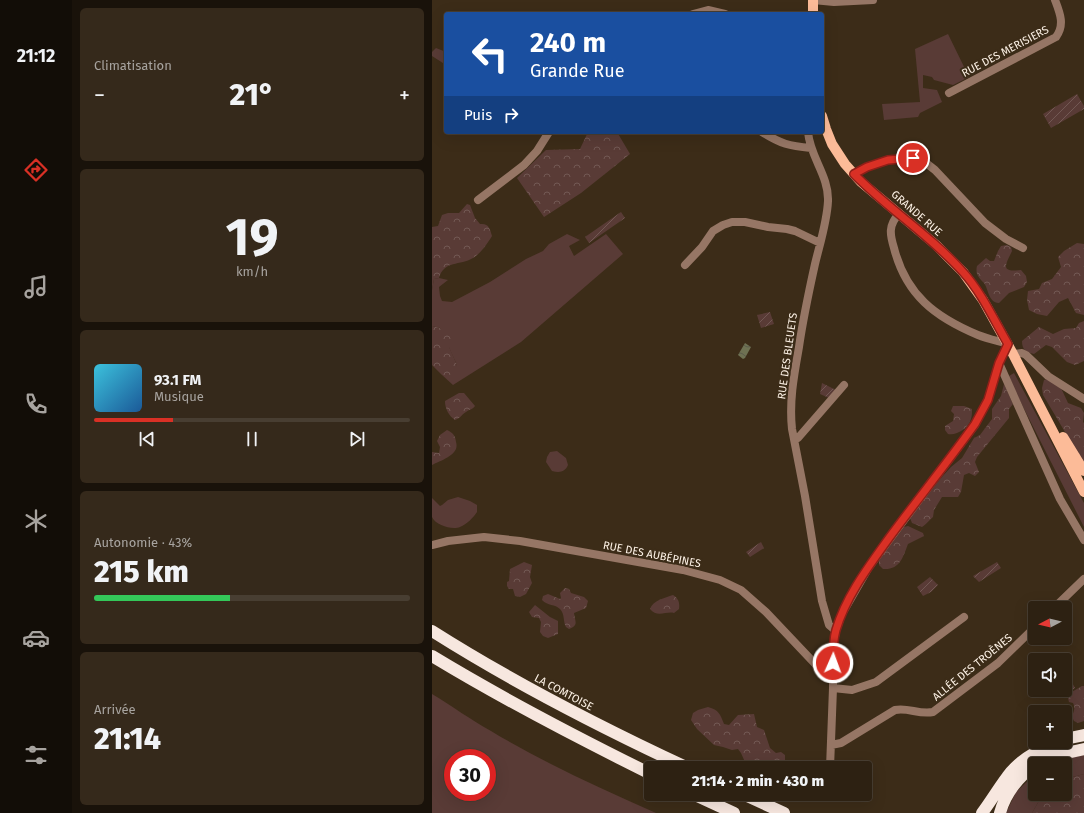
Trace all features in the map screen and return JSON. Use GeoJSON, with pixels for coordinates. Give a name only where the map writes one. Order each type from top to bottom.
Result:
{"type":"FeatureCollection","features":[{"type":"Feature","properties":{"kind":"highway","name":"LA COMTOISE"},"geometry":{"type":"LineString","coordinates":[[432,631],[508,677],[562,706],[674,761]]}},
{"type":"Feature","properties":{"kind":"highway"},"geometry":{"type":"LineString","coordinates":[[432,656],[494,693],[547,722],[644,770]]}},
{"type":"Feature","properties":{"kind":"highway"},"geometry":{"type":"LineString","coordinates":[[1072,738],[1084,735]]}},
{"type":"Feature","properties":{"kind":"highway"},"geometry":{"type":"LineString","coordinates":[[982,813],[1007,776],[1019,764],[1041,749]]}},
{"type":"Feature","properties":{"kind":"highway"},"geometry":{"type":"LineString","coordinates":[[1051,757],[1084,749]]}},
{"type":"Feature","properties":{"kind":"highway"},"geometry":{"type":"LineString","coordinates":[[1000,813],[1012,787],[1028,771]]}},
{"type":"Feature","properties":{"kind":"highway"},"geometry":{"type":"LineString","coordinates":[[708,801],[734,813]]}},
{"type":"Feature","properties":{"kind":"highway"},"geometry":{"type":"LineString","coordinates":[[758,801],[784,813]]}},
{"type":"Feature","properties":{"kind":"highway"},"geometry":{"type":"LineString","coordinates":[[771,807],[791,813]]}},
{"type":"Feature","properties":{"kind":"main road"},"geometry":{"type":"LineString","coordinates":[[813,0],[813,12]]}},
{"type":"Feature","properties":{"kind":"main road","name":"GRANDE RUE"},"geometry":{"type":"LineString","coordinates":[[824,122],[832,144],[840,157],[854,174],[936,245],[963,272],[983,300],[1033,392],[1060,437]]}},
{"type":"Feature","properties":{"kind":"main road"},"geometry":{"type":"LineString","coordinates":[[1060,437],[1084,470]]}},
{"type":"Feature","properties":{"kind":"main road"},"geometry":{"type":"LineString","coordinates":[[1060,437],[1084,492]]}},
{"type":"Feature","properties":{"kind":"street"},"geometry":{"type":"LineString","coordinates":[[813,0],[834,2],[873,0]]}},
{"type":"Feature","properties":{"kind":"street","name":"RUE DES MERISIERS"},"geometry":{"type":"LineString","coordinates":[[949,92],[1056,37],[1062,28],[1062,21],[1055,0]]}},
{"type":"Feature","properties":{"kind":"street"},"geometry":{"type":"LineString","coordinates":[[700,12],[708,10],[716,12]]}},
{"type":"Feature","properties":{"kind":"street"},"geometry":{"type":"LineString","coordinates":[[478,200],[524,165],[537,151],[548,134]]}},
{"type":"Feature","properties":{"kind":"street"},"geometry":{"type":"LineString","coordinates":[[765,134],[781,143],[810,148]]}},
{"type":"Feature","properties":{"kind":"street","name":"RUE DES BLEUETS"},"geometry":{"type":"LineString","coordinates":[[808,134],[810,148],[823,175],[828,200],[827,215],[805,311],[791,391],[791,418],[822,601],[829,625],[836,631]]}},
{"type":"Feature","properties":{"kind":"street"},"geometry":{"type":"LineString","coordinates":[[854,174],[867,167],[888,160],[913,158],[926,163],[935,170],[985,223],[1006,239],[1023,248]]}},
{"type":"Feature","properties":{"kind":"street"},"geometry":{"type":"LineString","coordinates":[[830,761],[833,650],[836,631],[848,602],[869,567],[975,424],[988,400],[999,363],[1008,344],[978,335],[948,319],[922,302],[915,294],[900,268],[892,239],[891,225],[899,214]]}},
{"type":"Feature","properties":{"kind":"street"},"geometry":{"type":"LineString","coordinates":[[685,265],[702,247],[713,231],[732,222],[745,222],[768,228],[787,229],[820,243]]}},
{"type":"Feature","properties":{"kind":"street"},"geometry":{"type":"LineString","coordinates":[[1013,354],[1026,354],[1048,376],[1084,399]]}},
{"type":"Feature","properties":{"kind":"street"},"geometry":{"type":"LineString","coordinates":[[999,363],[1060,499],[1084,540]]}},
{"type":"Feature","properties":{"kind":"street"},"geometry":{"type":"LineString","coordinates":[[794,439],[798,438],[844,385]]}},
{"type":"Feature","properties":{"kind":"street","name":"RUE DES AUBÉPINES"},"geometry":{"type":"LineString","coordinates":[[432,545],[466,539],[484,538],[520,541],[683,570],[720,580],[741,590],[766,612],[819,668],[833,674]]}},
{"type":"Feature","properties":{"kind":"street"},"geometry":{"type":"LineString","coordinates":[[1061,601],[1084,579]]}},
{"type":"Feature","properties":{"kind":"street"},"geometry":{"type":"LineString","coordinates":[[833,688],[852,690],[876,682],[964,617]]}},
{"type":"Feature","properties":{"kind":"street","name":"ALLÉE DES TROÈNES"},"geometry":{"type":"LineString","coordinates":[[831,745],[841,743],[895,710],[900,709],[923,713],[933,712],[998,662],[1028,634]]}},
{"type":"Feature","properties":{"kind":"green space"},"geometry":{"type":"Polygon","coordinates":[[[948,34],[969,77],[953,85],[934,80],[932,77],[923,75],[923,88],[937,90],[942,102],[920,113],[918,117],[884,120],[882,104],[920,102],[915,49],[948,34]]]}},
{"type":"Feature","properties":{"kind":"green space"},"geometry":{"type":"Polygon","coordinates":[[[436,48],[444,51],[444,64],[432,56],[432,52],[436,48]]]}},
{"type":"Feature","properties":{"kind":"green space"},"geometry":{"type":"Polygon","coordinates":[[[1077,94],[1084,106],[1084,109],[1051,128],[1043,114],[1077,94]]]}},
{"type":"Feature","properties":{"kind":"green space"},"geometry":{"type":"Polygon","coordinates":[[[587,134],[618,134],[630,154],[581,193],[544,217],[517,178],[546,150],[580,149],[587,134]]]}},
{"type":"Feature","properties":{"kind":"green space"},"geometry":{"type":"Polygon","coordinates":[[[467,204],[470,205],[475,218],[480,224],[485,224],[489,227],[492,236],[476,256],[445,268],[441,272],[439,278],[434,279],[432,290],[432,227],[438,226],[442,215],[448,213],[459,213],[467,204]]]}},
{"type":"Feature","properties":{"kind":"green space"},"geometry":{"type":"Polygon","coordinates":[[[621,212],[625,218],[589,243],[585,237],[621,212]]]}},
{"type":"Feature","properties":{"kind":"green space"},"geometry":{"type":"Polygon","coordinates":[[[567,234],[580,240],[569,246],[574,256],[606,234],[623,254],[521,342],[453,385],[442,375],[450,375],[457,365],[440,328],[432,326],[432,290],[434,279],[439,278],[448,280],[439,287],[440,296],[442,301],[452,302],[490,282],[526,259],[543,251],[549,244],[567,234]]]}},
{"type":"Feature","properties":{"kind":"green space"},"geometry":{"type":"Polygon","coordinates":[[[1077,243],[1084,244],[1084,315],[1076,313],[1068,298],[1059,302],[1047,316],[1037,314],[1029,310],[1027,300],[1028,291],[1039,289],[1042,283],[1052,279],[1061,267],[1058,257],[1064,251],[1077,243]]]}},
{"type":"Feature","properties":{"kind":"green space"},"geometry":{"type":"Polygon","coordinates":[[[1007,245],[1011,247],[1012,251],[1006,264],[1007,269],[1014,271],[1021,270],[1026,276],[1027,282],[1024,287],[1009,293],[999,303],[995,302],[991,298],[986,286],[978,276],[977,266],[986,258],[990,261],[994,261],[1001,246],[1007,245]]]}},
{"type":"Feature","properties":{"kind":"green space"},"geometry":{"type":"Polygon","coordinates":[[[770,312],[774,324],[761,328],[757,315],[770,312]]]}},
{"type":"Feature","properties":{"kind":"green space"},"geometry":{"type":"Polygon","coordinates":[[[1084,321],[1084,361],[1075,365],[1067,362],[1052,347],[1046,345],[1034,354],[1027,351],[1023,347],[1022,341],[1039,327],[1053,334],[1064,329],[1076,328],[1079,323],[1084,321]]]}},
{"type":"Feature","properties":{"kind":"green space"},"geometry":{"type":"Polygon","coordinates":[[[432,326],[445,330],[455,337],[449,347],[457,365],[455,372],[450,375],[442,375],[432,365],[432,326]]]}},
{"type":"Feature","properties":{"kind":"green space"},"geometry":{"type":"Polygon","coordinates":[[[1014,373],[1084,503],[1084,527],[1017,395],[1009,376],[1014,373]]]}},
{"type":"Feature","properties":{"kind":"green space"},"geometry":{"type":"Polygon","coordinates":[[[1048,379],[1061,388],[1068,403],[1081,408],[1084,413],[1084,464],[1043,395],[1042,388],[1044,380],[1048,379]]]}},
{"type":"Feature","properties":{"kind":"green space"},"geometry":{"type":"Polygon","coordinates":[[[822,383],[836,390],[829,398],[820,394],[822,383]]]}},
{"type":"Feature","properties":{"kind":"green space"},"geometry":{"type":"Polygon","coordinates":[[[1004,384],[1013,404],[1009,409],[1009,418],[977,457],[975,462],[979,472],[975,476],[969,473],[964,475],[961,492],[958,497],[942,497],[934,510],[933,517],[924,526],[922,527],[912,523],[910,518],[940,479],[962,458],[974,438],[980,435],[992,419],[992,409],[1001,396],[1004,384]]]}},
{"type":"Feature","properties":{"kind":"green space"},"geometry":{"type":"Polygon","coordinates":[[[459,393],[464,393],[475,406],[455,420],[448,412],[445,401],[459,393]]]}},
{"type":"Feature","properties":{"kind":"green space"},"geometry":{"type":"Polygon","coordinates":[[[953,406],[964,406],[972,409],[972,417],[968,425],[962,431],[955,434],[948,434],[945,430],[945,426],[953,421],[954,414],[951,411],[953,406]]]}},
{"type":"Feature","properties":{"kind":"green space"},"geometry":{"type":"Polygon","coordinates":[[[447,430],[452,433],[455,438],[455,450],[453,454],[432,465],[432,452],[439,453],[440,447],[437,441],[440,435],[447,430]]]}},
{"type":"Feature","properties":{"kind":"green space"},"geometry":{"type":"Polygon","coordinates":[[[557,451],[566,458],[568,465],[564,471],[560,472],[552,471],[546,462],[550,452],[557,451]]]}},
{"type":"Feature","properties":{"kind":"green space"},"geometry":{"type":"Polygon","coordinates":[[[458,497],[477,505],[477,512],[470,521],[457,528],[437,523],[432,517],[432,498],[440,506],[448,500],[458,497]]]}},
{"type":"Feature","properties":{"kind":"green space"},"geometry":{"type":"Polygon","coordinates":[[[908,526],[923,533],[924,536],[908,544],[900,562],[897,565],[889,569],[883,569],[879,565],[879,560],[904,527],[908,526]]]}},
{"type":"Feature","properties":{"kind":"green space"},"geometry":{"type":"Polygon","coordinates":[[[761,542],[764,548],[750,557],[746,552],[761,542]]]}},
{"type":"Feature","properties":{"kind":"green space"},"geometry":{"type":"Polygon","coordinates":[[[524,562],[532,565],[530,577],[532,583],[526,594],[520,597],[515,596],[513,589],[509,589],[507,586],[507,582],[509,581],[510,569],[524,562]]]}},
{"type":"Feature","properties":{"kind":"green space"},"geometry":{"type":"Polygon","coordinates":[[[997,562],[1001,568],[979,582],[973,576],[997,562]]]}},
{"type":"Feature","properties":{"kind":"green space"},"geometry":{"type":"Polygon","coordinates":[[[930,577],[938,585],[931,592],[923,596],[917,587],[930,577]]]}},
{"type":"Feature","properties":{"kind":"green space"},"geometry":{"type":"Polygon","coordinates":[[[565,588],[569,589],[571,593],[584,597],[588,601],[586,608],[574,613],[575,625],[569,629],[565,625],[563,613],[560,609],[542,600],[543,596],[548,594],[560,599],[560,593],[565,588]]]}},
{"type":"Feature","properties":{"kind":"green space"},"geometry":{"type":"Polygon","coordinates":[[[673,595],[679,602],[679,609],[674,613],[659,614],[650,609],[656,601],[673,595]]]}},
{"type":"Feature","properties":{"kind":"green space"},"geometry":{"type":"Polygon","coordinates":[[[535,605],[550,617],[558,621],[558,634],[548,638],[543,636],[540,632],[541,622],[539,618],[532,617],[529,612],[535,605]]]}},
{"type":"Feature","properties":{"kind":"green space"},"geometry":{"type":"Polygon","coordinates":[[[1072,682],[1075,688],[1072,690],[1072,682]]]}},
{"type":"Feature","properties":{"kind":"green space"},"geometry":{"type":"Polygon","coordinates":[[[1084,686],[1084,721],[1078,723],[1074,721],[1072,717],[1074,705],[1073,703],[1069,702],[1068,698],[1072,697],[1072,692],[1084,686]]]}},
{"type":"Feature","properties":{"kind":"green space"},"geometry":{"type":"Polygon","coordinates":[[[432,694],[484,727],[531,754],[593,785],[656,813],[432,813],[432,694]]]}},
{"type":"Feature","properties":{"kind":"green space"},"geometry":{"type":"Polygon","coordinates":[[[708,707],[712,708],[720,715],[724,724],[729,725],[738,715],[754,714],[757,727],[764,730],[770,748],[776,753],[781,752],[785,755],[785,761],[745,761],[738,749],[732,750],[714,745],[697,729],[691,720],[693,713],[708,707]]]}},
{"type":"Feature","properties":{"kind":"green space"},"geometry":{"type":"Polygon","coordinates":[[[1084,755],[1084,774],[1072,777],[1072,757],[1084,755]]]}},
{"type":"Feature","properties":{"kind":"green space"},"geometry":{"type":"Polygon","coordinates":[[[1084,774],[1084,813],[1032,813],[1039,801],[1072,801],[1072,777],[1084,774]]]}},
{"type":"Feature","properties":{"kind":"green space"},"geometry":{"type":"Polygon","coordinates":[[[1028,781],[1028,801],[1039,801],[1032,813],[1006,813],[1016,792],[1028,781]]]}},
{"type":"Feature","properties":{"kind":"water"},"geometry":{"type":"Polygon","coordinates":[[[745,343],[751,347],[743,359],[738,355],[745,343]]]}},
{"type":"Feature","properties":{"kind":"route"},"geometry":{"type":"LineString","coordinates":[[833,663],[833,650],[836,631],[842,614],[851,597],[861,579],[899,525],[975,424],[988,400],[999,363],[1008,344],[983,300],[963,272],[936,245],[861,182],[854,174],[867,167],[888,160],[913,158]]}}]}
